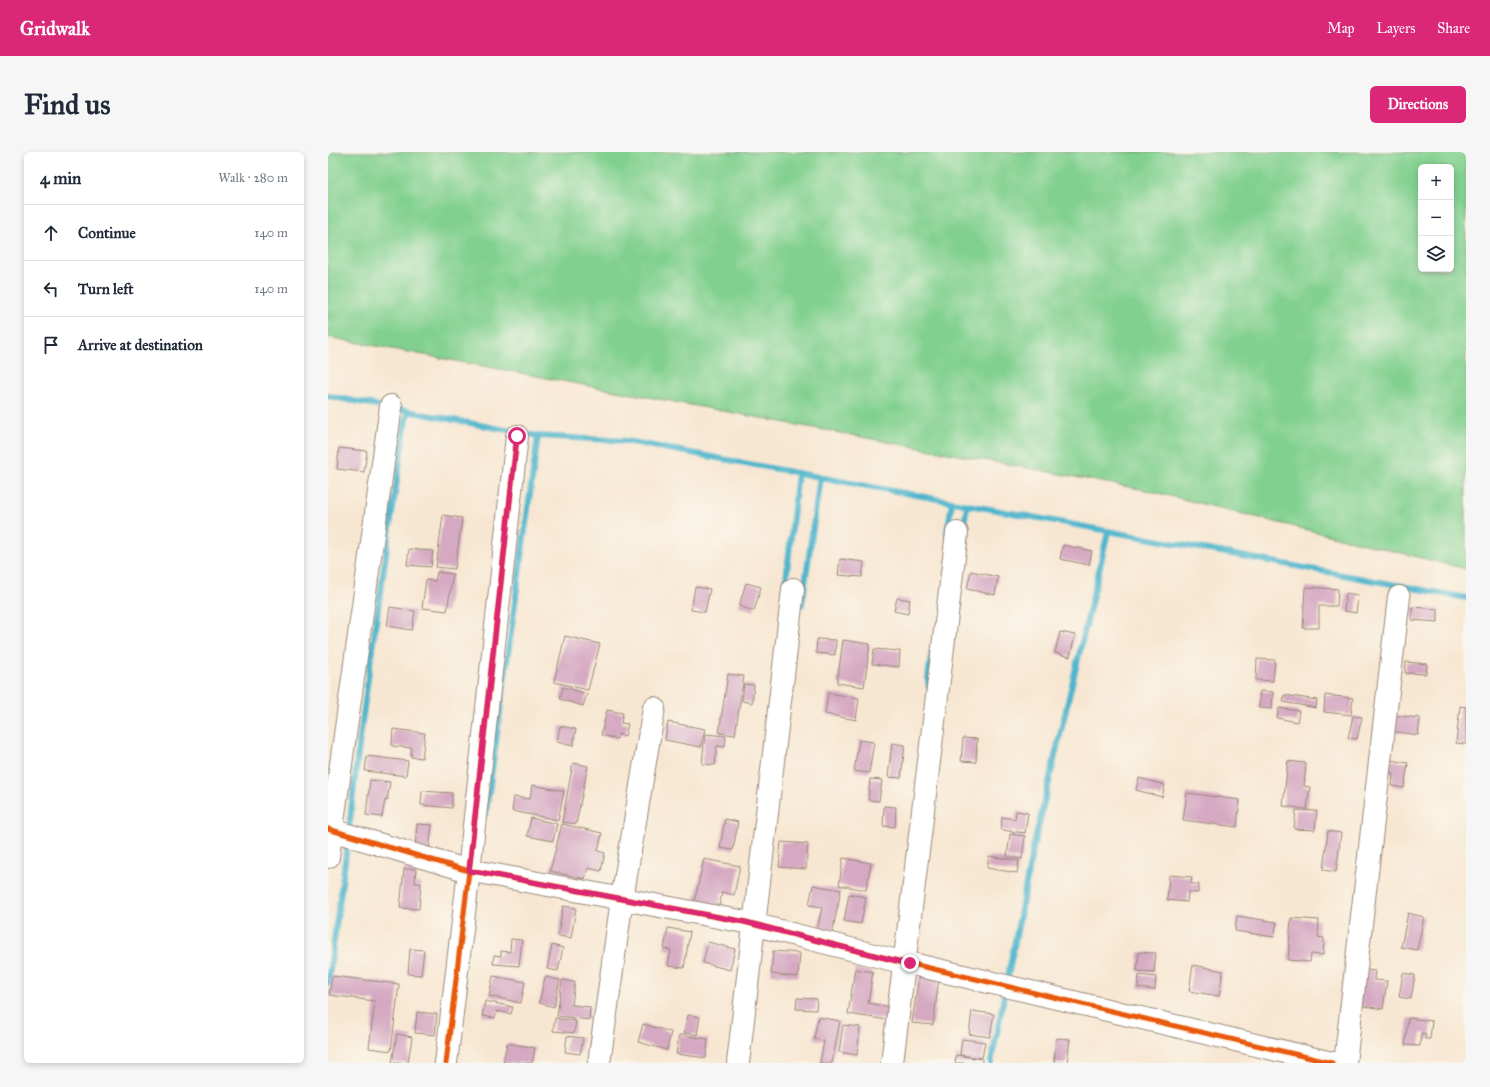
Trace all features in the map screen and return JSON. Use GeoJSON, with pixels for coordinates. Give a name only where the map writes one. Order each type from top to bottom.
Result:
{"type":"FeatureCollection","features":[{"type":"Feature","properties":{"kind":"street"},"geometry":{"type":"LineString","coordinates":[[328,857],[330,829],[391,406]]}},
{"type":"Feature","properties":{"kind":"street"},"geometry":{"type":"LineString","coordinates":[[446,1063],[469,871],[517,436]]}},
{"type":"Feature","properties":{"kind":"street"},"geometry":{"type":"LineString","coordinates":[[892,1063],[957,533]]}},
{"type":"Feature","properties":{"kind":"street"},"geometry":{"type":"LineString","coordinates":[[738,1063],[793,590]]}},
{"type":"Feature","properties":{"kind":"street"},"geometry":{"type":"LineString","coordinates":[[1345,1063],[1399,597]]}},
{"type":"Feature","properties":{"kind":"street"},"geometry":{"type":"LineString","coordinates":[[599,1063],[622,899],[654,708]]}},
{"type":"Feature","properties":{"kind":"street"},"geometry":{"type":"LineString","coordinates":[[330,829],[469,871],[753,924],[901,962],[1332,1063]]}},
{"type":"Feature","properties":{"kind":"green space"},"geometry":{"type":"Polygon","coordinates":[[[328,152],[1466,152],[1466,569],[1150,491],[328,337],[328,152]]]}},
{"type":"Feature","properties":{"kind":"building"},"geometry":{"type":"Polygon","coordinates":[[[339,448],[367,451],[364,472],[337,469],[339,448]]]}},
{"type":"Feature","properties":{"kind":"building"},"geometry":{"type":"Polygon","coordinates":[[[443,515],[462,518],[455,569],[436,567],[443,515]]]}},
{"type":"Feature","properties":{"kind":"building"},"geometry":{"type":"Polygon","coordinates":[[[1063,545],[1092,551],[1089,565],[1060,559],[1063,545]]]}},
{"type":"Feature","properties":{"kind":"building"},"geometry":{"type":"Polygon","coordinates":[[[409,549],[433,551],[431,567],[407,565],[409,549]]]}},
{"type":"Feature","properties":{"kind":"building"},"geometry":{"type":"Polygon","coordinates":[[[840,559],[864,562],[862,577],[838,575],[840,559]]]}},
{"type":"Feature","properties":{"kind":"building"},"geometry":{"type":"Polygon","coordinates":[[[971,571],[998,577],[995,595],[967,589],[971,571]]]}},
{"type":"Feature","properties":{"kind":"building"},"geometry":{"type":"Polygon","coordinates":[[[437,572],[453,574],[447,611],[422,608],[426,580],[435,581],[437,572]]]}},
{"type":"Feature","properties":{"kind":"building"},"geometry":{"type":"Polygon","coordinates":[[[746,583],[761,587],[754,611],[739,606],[746,583]]]}},
{"type":"Feature","properties":{"kind":"building"},"geometry":{"type":"Polygon","coordinates":[[[695,587],[710,589],[705,612],[691,610],[695,587]]]}},
{"type":"Feature","properties":{"kind":"building"},"geometry":{"type":"Polygon","coordinates":[[[1305,587],[1338,589],[1337,606],[1319,606],[1319,628],[1303,628],[1305,587]]]}},
{"type":"Feature","properties":{"kind":"building"},"geometry":{"type":"Polygon","coordinates":[[[1346,593],[1358,595],[1356,613],[1344,611],[1346,593]]]}},
{"type":"Feature","properties":{"kind":"building"},"geometry":{"type":"Polygon","coordinates":[[[897,598],[910,600],[908,614],[894,611],[897,598]]]}},
{"type":"Feature","properties":{"kind":"building"},"geometry":{"type":"Polygon","coordinates":[[[390,607],[415,611],[412,630],[387,626],[390,607]]]}},
{"type":"Feature","properties":{"kind":"building"},"geometry":{"type":"Polygon","coordinates":[[[1412,607],[1438,609],[1438,622],[1412,620],[1412,607]]]}},
{"type":"Feature","properties":{"kind":"building"},"geometry":{"type":"Polygon","coordinates":[[[1060,632],[1075,635],[1070,657],[1055,653],[1060,632]]]}},
{"type":"Feature","properties":{"kind":"building"},"geometry":{"type":"Polygon","coordinates":[[[565,636],[600,644],[588,690],[554,682],[565,636]]]}},
{"type":"Feature","properties":{"kind":"building"},"geometry":{"type":"Polygon","coordinates":[[[817,639],[836,640],[835,655],[816,653],[817,639]]]}},
{"type":"Feature","properties":{"kind":"building"},"geometry":{"type":"Polygon","coordinates":[[[843,640],[870,644],[864,687],[837,683],[843,640]]]}},
{"type":"Feature","properties":{"kind":"building"},"geometry":{"type":"Polygon","coordinates":[[[874,649],[900,651],[899,667],[872,664],[874,649]]]}},
{"type":"Feature","properties":{"kind":"building"},"geometry":{"type":"Polygon","coordinates":[[[1257,659],[1275,660],[1273,681],[1256,680],[1257,659]]]}},
{"type":"Feature","properties":{"kind":"building"},"geometry":{"type":"Polygon","coordinates":[[[1406,662],[1427,664],[1426,674],[1405,673],[1406,662]]]}},
{"type":"Feature","properties":{"kind":"building"},"geometry":{"type":"Polygon","coordinates":[[[728,674],[744,676],[735,735],[719,733],[728,674]]]}},
{"type":"Feature","properties":{"kind":"building"},"geometry":{"type":"Polygon","coordinates":[[[744,684],[754,685],[752,703],[742,701],[744,684]]]}},
{"type":"Feature","properties":{"kind":"building"},"geometry":{"type":"Polygon","coordinates":[[[563,687],[587,694],[583,706],[560,699],[563,687]]]}},
{"type":"Feature","properties":{"kind":"building"},"geometry":{"type":"Polygon","coordinates":[[[1260,691],[1273,692],[1272,709],[1259,708],[1260,691]]]}},
{"type":"Feature","properties":{"kind":"building"},"geometry":{"type":"Polygon","coordinates":[[[828,693],[859,698],[856,720],[825,714],[828,693]]]}},
{"type":"Feature","properties":{"kind":"building"},"geometry":{"type":"Polygon","coordinates":[[[1284,695],[1317,700],[1316,708],[1283,702],[1284,695]]]}},
{"type":"Feature","properties":{"kind":"building"},"geometry":{"type":"Polygon","coordinates":[[[1325,695],[1353,698],[1351,715],[1324,712],[1325,695]]]}},
{"type":"Feature","properties":{"kind":"building"},"geometry":{"type":"Polygon","coordinates":[[[1460,706],[1466,707],[1466,744],[1456,743],[1460,706]]]}},
{"type":"Feature","properties":{"kind":"building"},"geometry":{"type":"Polygon","coordinates":[[[1279,708],[1299,711],[1297,722],[1277,718],[1279,708]]]}},
{"type":"Feature","properties":{"kind":"building"},"geometry":{"type":"Polygon","coordinates":[[[607,710],[623,713],[621,723],[628,724],[625,736],[618,734],[617,739],[601,735],[607,710]]]}},
{"type":"Feature","properties":{"kind":"building"},"geometry":{"type":"Polygon","coordinates":[[[1392,715],[1420,718],[1418,735],[1390,731],[1392,715]]]}},
{"type":"Feature","properties":{"kind":"building"},"geometry":{"type":"Polygon","coordinates":[[[1353,716],[1362,717],[1357,739],[1348,738],[1353,716]]]}},
{"type":"Feature","properties":{"kind":"building"},"geometry":{"type":"Polygon","coordinates":[[[668,722],[705,729],[701,747],[665,740],[668,722]]]}},
{"type":"Feature","properties":{"kind":"building"},"geometry":{"type":"Polygon","coordinates":[[[560,726],[576,729],[573,746],[557,742],[560,726]]]}},
{"type":"Feature","properties":{"kind":"building"},"geometry":{"type":"Polygon","coordinates":[[[393,729],[425,733],[422,758],[411,757],[412,748],[392,746],[393,729]]]}},
{"type":"Feature","properties":{"kind":"building"},"geometry":{"type":"Polygon","coordinates":[[[705,734],[726,736],[725,747],[717,746],[715,765],[702,764],[705,734]]]}},
{"type":"Feature","properties":{"kind":"building"},"geometry":{"type":"Polygon","coordinates":[[[963,738],[977,739],[976,762],[961,761],[963,738]]]}},
{"type":"Feature","properties":{"kind":"building"},"geometry":{"type":"Polygon","coordinates":[[[859,740],[874,742],[869,773],[854,771],[859,740]]]}},
{"type":"Feature","properties":{"kind":"building"},"geometry":{"type":"Polygon","coordinates":[[[892,743],[905,745],[901,778],[888,777],[892,743]]]}},
{"type":"Feature","properties":{"kind":"building"},"geometry":{"type":"Polygon","coordinates":[[[367,756],[408,761],[406,776],[365,771],[367,756]]]}},
{"type":"Feature","properties":{"kind":"building"},"geometry":{"type":"Polygon","coordinates":[[[1390,760],[1408,763],[1404,788],[1392,786],[1393,773],[1388,773],[1390,760]]]}},
{"type":"Feature","properties":{"kind":"building"},"geometry":{"type":"Polygon","coordinates":[[[1288,761],[1306,763],[1304,786],[1310,787],[1307,809],[1283,806],[1288,761]]]}},
{"type":"Feature","properties":{"kind":"building"},"geometry":{"type":"Polygon","coordinates":[[[573,763],[588,766],[576,824],[562,822],[573,763]]]}},
{"type":"Feature","properties":{"kind":"building"},"geometry":{"type":"Polygon","coordinates":[[[1139,778],[1165,785],[1162,797],[1136,790],[1139,778]]]}},
{"type":"Feature","properties":{"kind":"building"},"geometry":{"type":"Polygon","coordinates":[[[870,779],[882,780],[879,801],[868,800],[870,779]]]}},
{"type":"Feature","properties":{"kind":"building"},"geometry":{"type":"Polygon","coordinates":[[[370,780],[390,782],[387,801],[385,800],[382,817],[366,815],[370,780]]]}},
{"type":"Feature","properties":{"kind":"building"},"geometry":{"type":"Polygon","coordinates":[[[532,785],[564,791],[558,820],[512,811],[514,797],[530,799],[532,785]]]}},
{"type":"Feature","properties":{"kind":"building"},"geometry":{"type":"Polygon","coordinates":[[[422,791],[452,793],[452,808],[421,805],[422,791]]]}},
{"type":"Feature","properties":{"kind":"building"},"geometry":{"type":"Polygon","coordinates":[[[1187,793],[1240,800],[1237,827],[1183,820],[1187,793]]]}},
{"type":"Feature","properties":{"kind":"building"},"geometry":{"type":"Polygon","coordinates":[[[884,806],[896,807],[895,827],[883,826],[884,806]]]}},
{"type":"Feature","properties":{"kind":"building"},"geometry":{"type":"Polygon","coordinates":[[[1296,810],[1317,811],[1315,830],[1294,829],[1296,810]]]}},
{"type":"Feature","properties":{"kind":"building"},"geometry":{"type":"Polygon","coordinates":[[[1016,811],[1028,813],[1025,833],[1001,830],[1002,817],[1015,819],[1016,811]]]}},
{"type":"Feature","properties":{"kind":"building"},"geometry":{"type":"Polygon","coordinates":[[[531,818],[557,824],[553,841],[527,836],[531,818]]]}},
{"type":"Feature","properties":{"kind":"building"},"geometry":{"type":"Polygon","coordinates":[[[725,819],[738,822],[733,850],[720,848],[725,819]]]}},
{"type":"Feature","properties":{"kind":"building"},"geometry":{"type":"Polygon","coordinates":[[[417,824],[432,825],[429,851],[415,850],[417,824]]]}},
{"type":"Feature","properties":{"kind":"building"},"geometry":{"type":"Polygon","coordinates":[[[562,824],[602,833],[598,851],[605,853],[601,871],[588,868],[585,879],[550,871],[562,824]]]}},
{"type":"Feature","properties":{"kind":"building"},"geometry":{"type":"Polygon","coordinates":[[[1328,831],[1341,833],[1336,872],[1323,870],[1328,831]]]}},
{"type":"Feature","properties":{"kind":"building"},"geometry":{"type":"Polygon","coordinates":[[[1010,834],[1025,836],[1022,859],[1007,857],[1010,834]]]}},
{"type":"Feature","properties":{"kind":"building"},"geometry":{"type":"Polygon","coordinates":[[[781,842],[808,844],[806,869],[779,867],[781,842]]]}},
{"type":"Feature","properties":{"kind":"building"},"geometry":{"type":"Polygon","coordinates":[[[989,856],[1019,861],[1017,873],[987,868],[989,856]]]}},
{"type":"Feature","properties":{"kind":"building"},"geometry":{"type":"Polygon","coordinates":[[[843,858],[871,863],[866,890],[839,885],[843,858]]]}},
{"type":"Feature","properties":{"kind":"building"},"geometry":{"type":"Polygon","coordinates":[[[704,859],[740,866],[734,895],[722,892],[719,908],[694,903],[704,859]]]}},
{"type":"Feature","properties":{"kind":"building"},"geometry":{"type":"Polygon","coordinates":[[[404,869],[416,869],[415,883],[421,883],[419,909],[400,908],[404,869]]]}},
{"type":"Feature","properties":{"kind":"building"},"geometry":{"type":"Polygon","coordinates":[[[1169,875],[1192,877],[1191,884],[1199,884],[1198,893],[1188,892],[1187,902],[1167,900],[1169,875]]]}},
{"type":"Feature","properties":{"kind":"building"},"geometry":{"type":"Polygon","coordinates":[[[813,885],[841,890],[832,934],[817,931],[822,907],[809,905],[813,885]]]}},
{"type":"Feature","properties":{"kind":"building"},"geometry":{"type":"Polygon","coordinates":[[[849,894],[866,897],[861,924],[844,921],[849,894]]]}},
{"type":"Feature","properties":{"kind":"building"},"geometry":{"type":"Polygon","coordinates":[[[563,906],[576,908],[571,938],[558,936],[563,906]]]}},
{"type":"Feature","properties":{"kind":"building"},"geometry":{"type":"Polygon","coordinates":[[[1408,913],[1424,917],[1417,950],[1401,947],[1408,913]]]}},
{"type":"Feature","properties":{"kind":"building"},"geometry":{"type":"Polygon","coordinates":[[[1237,916],[1277,922],[1274,937],[1235,931],[1237,916]]]}},
{"type":"Feature","properties":{"kind":"building"},"geometry":{"type":"Polygon","coordinates":[[[1291,918],[1319,920],[1318,937],[1324,938],[1323,955],[1311,954],[1310,962],[1288,960],[1291,918]]]}},
{"type":"Feature","properties":{"kind":"building"},"geometry":{"type":"Polygon","coordinates":[[[668,928],[690,932],[684,968],[668,966],[671,950],[664,949],[668,928]]]}},
{"type":"Feature","properties":{"kind":"building"},"geometry":{"type":"Polygon","coordinates":[[[511,939],[522,940],[519,966],[493,964],[494,955],[501,956],[501,951],[510,952],[511,939]]]}},
{"type":"Feature","properties":{"kind":"building"},"geometry":{"type":"Polygon","coordinates":[[[708,942],[735,949],[730,970],[703,963],[708,942]]]}},
{"type":"Feature","properties":{"kind":"building"},"geometry":{"type":"Polygon","coordinates":[[[552,945],[563,948],[558,971],[547,969],[552,945]]]}},
{"type":"Feature","properties":{"kind":"building"},"geometry":{"type":"Polygon","coordinates":[[[410,949],[424,950],[421,975],[408,974],[410,949]]]}},
{"type":"Feature","properties":{"kind":"building"},"geometry":{"type":"Polygon","coordinates":[[[773,951],[800,953],[798,977],[771,974],[773,951]]]}},
{"type":"Feature","properties":{"kind":"building"},"geometry":{"type":"Polygon","coordinates":[[[1139,952],[1156,953],[1154,972],[1137,971],[1139,952]]]}},
{"type":"Feature","properties":{"kind":"building"},"geometry":{"type":"Polygon","coordinates":[[[1193,965],[1223,971],[1219,996],[1189,991],[1193,965]]]}},
{"type":"Feature","properties":{"kind":"building"},"geometry":{"type":"Polygon","coordinates":[[[855,969],[873,972],[868,1003],[890,1007],[888,1020],[848,1014],[855,969]]]}},
{"type":"Feature","properties":{"kind":"building"},"geometry":{"type":"Polygon","coordinates":[[[1362,969],[1375,971],[1374,980],[1387,981],[1383,1009],[1357,1005],[1362,969]]]}},
{"type":"Feature","properties":{"kind":"building"},"geometry":{"type":"Polygon","coordinates":[[[1403,973],[1415,975],[1411,999],[1399,997],[1403,973]]]}},
{"type":"Feature","properties":{"kind":"building"},"geometry":{"type":"Polygon","coordinates":[[[919,975],[939,978],[933,1025],[912,1023],[919,975]]]}},
{"type":"Feature","properties":{"kind":"building"},"geometry":{"type":"Polygon","coordinates":[[[1139,975],[1156,977],[1155,990],[1138,988],[1139,975]]]}},
{"type":"Feature","properties":{"kind":"building"},"geometry":{"type":"Polygon","coordinates":[[[332,976],[399,984],[391,1051],[369,1048],[375,1001],[329,995],[332,976]]]}},
{"type":"Feature","properties":{"kind":"building"},"geometry":{"type":"Polygon","coordinates":[[[493,976],[525,982],[521,1003],[489,996],[493,976]]]}},
{"type":"Feature","properties":{"kind":"building"},"geometry":{"type":"Polygon","coordinates":[[[545,977],[560,980],[554,1007],[539,1003],[545,977]]]}},
{"type":"Feature","properties":{"kind":"building"},"geometry":{"type":"Polygon","coordinates":[[[562,980],[575,982],[572,1005],[590,1007],[589,1020],[557,1016],[562,980]]]}},
{"type":"Feature","properties":{"kind":"building"},"geometry":{"type":"Polygon","coordinates":[[[797,998],[817,999],[816,1010],[796,1009],[797,998]]]}},
{"type":"Feature","properties":{"kind":"building"},"geometry":{"type":"Polygon","coordinates":[[[485,1001],[513,1007],[511,1014],[497,1011],[495,1018],[482,1016],[485,1001]]]}},
{"type":"Feature","properties":{"kind":"building"},"geometry":{"type":"Polygon","coordinates":[[[972,1011],[994,1014],[990,1037],[969,1034],[972,1011]]]}},
{"type":"Feature","properties":{"kind":"building"},"geometry":{"type":"Polygon","coordinates":[[[417,1012],[437,1014],[435,1035],[415,1033],[417,1012]]]}},
{"type":"Feature","properties":{"kind":"building"},"geometry":{"type":"Polygon","coordinates":[[[688,1015],[700,1017],[697,1035],[684,1033],[688,1015]]]}},
{"type":"Feature","properties":{"kind":"building"},"geometry":{"type":"Polygon","coordinates":[[[818,1017],[840,1021],[832,1063],[820,1063],[824,1041],[814,1039],[818,1017]]]}},
{"type":"Feature","properties":{"kind":"building"},"geometry":{"type":"Polygon","coordinates":[[[555,1018],[576,1021],[574,1033],[553,1031],[555,1018]]]}},
{"type":"Feature","properties":{"kind":"building"},"geometry":{"type":"Polygon","coordinates":[[[1408,1018],[1432,1021],[1430,1039],[1425,1039],[1426,1034],[1421,1033],[1420,1046],[1405,1045],[1408,1018]]]}},
{"type":"Feature","properties":{"kind":"building"},"geometry":{"type":"Polygon","coordinates":[[[643,1024],[671,1032],[667,1050],[638,1042],[643,1024]]]}},
{"type":"Feature","properties":{"kind":"building"},"geometry":{"type":"Polygon","coordinates":[[[843,1025],[860,1027],[857,1055],[839,1052],[843,1025]]]}},
{"type":"Feature","properties":{"kind":"building"},"geometry":{"type":"Polygon","coordinates":[[[397,1034],[412,1037],[408,1063],[392,1063],[397,1034]]]}},
{"type":"Feature","properties":{"kind":"building"},"geometry":{"type":"Polygon","coordinates":[[[679,1035],[708,1039],[706,1058],[676,1054],[679,1035]]]}},
{"type":"Feature","properties":{"kind":"building"},"geometry":{"type":"Polygon","coordinates":[[[567,1036],[583,1038],[580,1054],[565,1052],[567,1036]]]}},
{"type":"Feature","properties":{"kind":"building"},"geometry":{"type":"Polygon","coordinates":[[[1056,1038],[1070,1039],[1067,1063],[1054,1063],[1056,1038]]]}},
{"type":"Feature","properties":{"kind":"building"},"geometry":{"type":"Polygon","coordinates":[[[962,1039],[985,1042],[982,1058],[960,1055],[962,1039]]]}},
{"type":"Feature","properties":{"kind":"building"},"geometry":{"type":"Polygon","coordinates":[[[507,1043],[535,1048],[532,1063],[503,1063],[507,1043]]]}},
{"type":"Feature","properties":{"kind":"building"},"geometry":{"type":"Polygon","coordinates":[[[956,1055],[982,1059],[982,1063],[955,1063],[956,1055]]]}},
{"type":"Feature","properties":{"kind":"waterway"},"geometry":{"type":"LineString","coordinates":[[328,396],[538,436],[627,441],[1466,598]]}},
{"type":"Feature","properties":{"kind":"waterway"},"geometry":{"type":"LineString","coordinates":[[349,830],[361,727],[406,419],[409,411]]}},
{"type":"Feature","properties":{"kind":"waterway"},"geometry":{"type":"LineString","coordinates":[[486,813],[538,436]]}},
{"type":"Feature","properties":{"kind":"waterway"},"geometry":{"type":"LineString","coordinates":[[785,589],[798,473]]}},
{"type":"Feature","properties":{"kind":"waterway"},"geometry":{"type":"LineString","coordinates":[[802,605],[820,477]]}},
{"type":"Feature","properties":{"kind":"waterway"},"geometry":{"type":"LineString","coordinates":[[947,534],[952,502]]}},
{"type":"Feature","properties":{"kind":"waterway"},"geometry":{"type":"LineString","coordinates":[[963,533],[967,505]]}},
{"type":"Feature","properties":{"kind":"waterway"},"geometry":{"type":"LineString","coordinates":[[991,1063],[1033,849],[1108,532]]}},
{"type":"Feature","properties":{"kind":"waterway"},"geometry":{"type":"LineString","coordinates":[[929,688],[928,679],[931,656]]}},
{"type":"Feature","properties":{"kind":"waterway"},"geometry":{"type":"LineString","coordinates":[[328,983],[348,840]]}},
{"type":"Feature","properties":{"kind":"cycle path"},"geometry":{"type":"LineString","coordinates":[[446,1063],[469,871],[517,436]]}},
{"type":"Feature","properties":{"kind":"cycle path"},"geometry":{"type":"LineString","coordinates":[[328,829],[469,871],[745,922],[901,962],[1332,1063]]}},
{"type":"Feature","properties":{"kind":"route"},"geometry":{"type":"LineString","coordinates":[[517,436],[469,871],[745,922],[910,963]]}}]}
